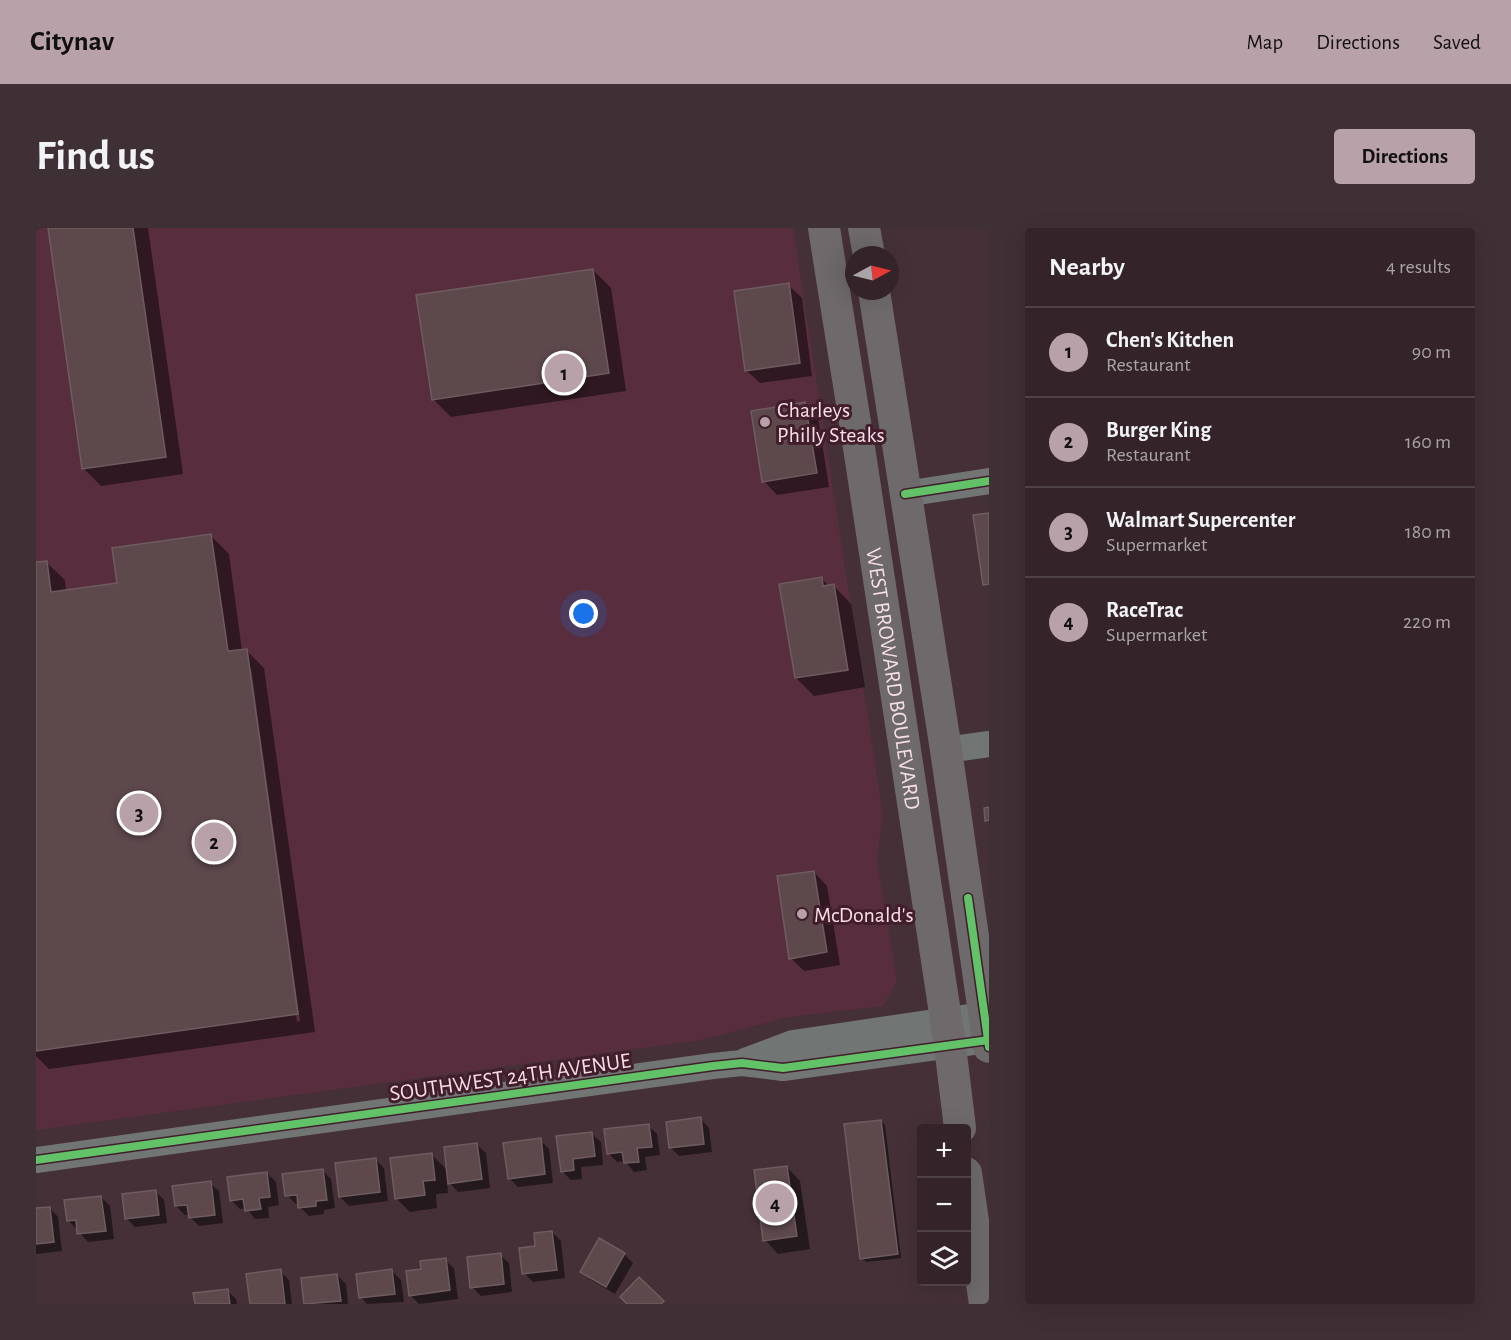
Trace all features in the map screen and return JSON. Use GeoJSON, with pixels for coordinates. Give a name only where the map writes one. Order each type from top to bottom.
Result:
{"type":"FeatureCollection","features":[{"type":"Feature","properties":{"kind":"main road","name":"WEST BROWARD BOULEVARD"},"geometry":{"type":"LineString","coordinates":[[824,228],[948,1033],[959,1124]]}},
{"type":"Feature","properties":{"kind":"main road"},"geometry":{"type":"LineString","coordinates":[[864,228],[867,246]]}},
{"type":"Feature","properties":{"kind":"main road","name":"WEST BROWARD BOULEVARD"},"geometry":{"type":"LineString","coordinates":[[875,300],[988,1031]]}},
{"type":"Feature","properties":{"kind":"main road"},"geometry":{"type":"LineString","coordinates":[[867,498],[880,507],[914,552]]}},
{"type":"Feature","properties":{"kind":"main road"},"geometry":{"type":"LineString","coordinates":[[967,1178],[985,1304]]}},
{"type":"Feature","properties":{"kind":"street"},"geometry":{"type":"LineString","coordinates":[[905,494],[989,481]]}},
{"type":"Feature","properties":{"kind":"street"},"geometry":{"type":"LineString","coordinates":[[946,750],[989,744]]}},
{"type":"Feature","properties":{"kind":"street","name":"SOUTHWEST 24TH AVENUE"},"geometry":{"type":"LineString","coordinates":[[36,1160],[742,1063],[793,1043],[988,1031]]}},
{"type":"Feature","properties":{"kind":"shaded area"},"geometry":{"type":"Polygon","coordinates":[[[36,228],[793,228],[883,814],[877,860],[897,981],[883,1006],[789,1017],[701,1040],[36,1130],[36,228]]]}},
{"type":"Feature","properties":{"kind":"building"},"geometry":{"type":"Polygon","coordinates":[[[48,228],[133,228],[166,457],[82,469],[48,228]]]}},
{"type":"Feature","properties":{"kind":"building"},"geometry":{"type":"Polygon","coordinates":[[[593,269],[609,373],[432,400],[416,295],[593,269]]]}},
{"type":"Feature","properties":{"kind":"building"},"geometry":{"type":"Polygon","coordinates":[[[789,283],[800,363],[745,371],[734,291],[789,283]]]}},
{"type":"Feature","properties":{"kind":"building"},"geometry":{"type":"Polygon","coordinates":[[[805,402],[817,473],[762,482],[751,411],[805,402]]]}},
{"type":"Feature","properties":{"kind":"building"},"geometry":{"type":"Polygon","coordinates":[[[989,513],[989,584],[983,585],[973,515],[989,513]]]}},
{"type":"Feature","properties":{"kind":"building"},"geometry":{"type":"Polygon","coordinates":[[[211,534],[228,651],[247,649],[298,1014],[36,1051],[36,562],[47,561],[51,592],[117,583],[112,548],[211,534]]]}},
{"type":"Feature","properties":{"kind":"building"},"geometry":{"type":"Polygon","coordinates":[[[822,577],[823,586],[834,584],[848,670],[795,678],[779,584],[822,577]]]}},
{"type":"Feature","properties":{"kind":"building"},"geometry":{"type":"Polygon","coordinates":[[[989,807],[989,820],[985,821],[984,808],[989,807]]]}},
{"type":"Feature","properties":{"kind":"building","name":"McDonald's"},"geometry":{"type":"Polygon","coordinates":[[[814,871],[827,952],[789,959],[777,876],[814,871]]]}},
{"type":"Feature","properties":{"kind":"building"},"geometry":{"type":"Polygon","coordinates":[[[701,1117],[704,1144],[669,1148],[666,1122],[701,1117]]]}},
{"type":"Feature","properties":{"kind":"building"},"geometry":{"type":"Polygon","coordinates":[[[881,1120],[898,1254],[860,1259],[844,1124],[881,1120]]]}},
{"type":"Feature","properties":{"kind":"building"},"geometry":{"type":"Polygon","coordinates":[[[649,1124],[652,1147],[637,1148],[639,1162],[624,1163],[622,1152],[607,1154],[604,1129],[649,1124]]]}},
{"type":"Feature","properties":{"kind":"building"},"geometry":{"type":"Polygon","coordinates":[[[592,1132],[595,1156],[573,1159],[574,1170],[561,1172],[556,1136],[592,1132]]]}},
{"type":"Feature","properties":{"kind":"building"},"geometry":{"type":"Polygon","coordinates":[[[541,1138],[545,1174],[508,1179],[503,1143],[541,1138]]]}},
{"type":"Feature","properties":{"kind":"building"},"geometry":{"type":"Polygon","coordinates":[[[477,1143],[482,1179],[448,1184],[444,1147],[477,1143]]]}},
{"type":"Feature","properties":{"kind":"building"},"geometry":{"type":"Polygon","coordinates":[[[432,1153],[435,1180],[423,1181],[425,1195],[395,1199],[390,1158],[432,1153]]]}},
{"type":"Feature","properties":{"kind":"building"},"geometry":{"type":"Polygon","coordinates":[[[376,1158],[380,1192],[339,1197],[335,1163],[376,1158]]]}},
{"type":"Feature","properties":{"kind":"building"},"geometry":{"type":"Polygon","coordinates":[[[787,1166],[797,1236],[763,1241],[754,1170],[787,1166]]]}},
{"type":"Feature","properties":{"kind":"building"},"geometry":{"type":"Polygon","coordinates":[[[323,1169],[327,1200],[316,1201],[316,1206],[298,1208],[297,1195],[285,1196],[282,1174],[323,1169]]]}},
{"type":"Feature","properties":{"kind":"building"},"geometry":{"type":"Polygon","coordinates":[[[267,1172],[270,1197],[259,1198],[261,1209],[245,1211],[243,1199],[230,1201],[227,1177],[267,1172]]]}},
{"type":"Feature","properties":{"kind":"building"},"geometry":{"type":"Polygon","coordinates":[[[211,1181],[215,1215],[189,1218],[187,1205],[175,1206],[172,1186],[211,1181]]]}},
{"type":"Feature","properties":{"kind":"building"},"geometry":{"type":"Polygon","coordinates":[[[156,1190],[159,1215],[125,1219],[122,1194],[156,1190]]]}},
{"type":"Feature","properties":{"kind":"building"},"geometry":{"type":"Polygon","coordinates":[[[101,1196],[106,1231],[77,1234],[76,1220],[67,1221],[64,1200],[101,1196]]]}},
{"type":"Feature","properties":{"kind":"building"},"geometry":{"type":"Polygon","coordinates":[[[50,1207],[54,1242],[36,1244],[36,1208],[50,1207]]]}},
{"type":"Feature","properties":{"kind":"building"},"geometry":{"type":"Polygon","coordinates":[[[552,1231],[557,1270],[522,1274],[519,1248],[535,1246],[534,1233],[552,1231]]]}},
{"type":"Feature","properties":{"kind":"building"},"geometry":{"type":"Polygon","coordinates":[[[599,1238],[625,1253],[606,1287],[580,1272],[599,1238]]]}},
{"type":"Feature","properties":{"kind":"building"},"geometry":{"type":"Polygon","coordinates":[[[501,1253],[504,1284],[470,1288],[467,1257],[501,1253]]]}},
{"type":"Feature","properties":{"kind":"building"},"geometry":{"type":"Polygon","coordinates":[[[446,1258],[450,1290],[409,1296],[406,1271],[421,1269],[420,1261],[446,1258]]]}},
{"type":"Feature","properties":{"kind":"building"},"geometry":{"type":"Polygon","coordinates":[[[281,1269],[285,1304],[250,1304],[246,1274],[281,1269]]]}},
{"type":"Feature","properties":{"kind":"building"},"geometry":{"type":"Polygon","coordinates":[[[392,1269],[395,1294],[359,1298],[356,1274],[392,1269]]]}},
{"type":"Feature","properties":{"kind":"building"},"geometry":{"type":"Polygon","coordinates":[[[337,1274],[341,1301],[304,1304],[301,1278],[337,1274]]]}},
{"type":"Feature","properties":{"kind":"building"},"geometry":{"type":"Polygon","coordinates":[[[639,1277],[664,1301],[661,1304],[627,1304],[620,1297],[639,1277]]]}},
{"type":"Feature","properties":{"kind":"building"},"geometry":{"type":"Polygon","coordinates":[[[228,1289],[230,1304],[195,1304],[193,1293],[228,1289]]]}},
{"type":"Feature","properties":{"kind":"cycle path"},"geometry":{"type":"LineString","coordinates":[[905,494],[989,481]]}},
{"type":"Feature","properties":{"kind":"cycle path"},"geometry":{"type":"LineString","coordinates":[[968,898],[989,1047]]}},
{"type":"Feature","properties":{"kind":"cycle path"},"geometry":{"type":"LineString","coordinates":[[36,1160],[713,1066],[742,1063],[783,1068],[989,1040]]}},
{"type":"Feature","properties":{"kind":"place","name":"Chen's Kitchen"},"geometry":{"type":"Point","coordinates":[564,373]}},
{"type":"Feature","properties":{"kind":"place","name":"Charleys Philly Steaks"},"geometry":{"type":"Point","coordinates":[765,422]}},
{"type":"Feature","properties":{"kind":"place","name":"Walmart Supercenter"},"geometry":{"type":"Point","coordinates":[139,813]}},
{"type":"Feature","properties":{"kind":"place","name":"Burger King"},"geometry":{"type":"Point","coordinates":[214,842]}},
{"type":"Feature","properties":{"kind":"place","name":"McDonald's"},"geometry":{"type":"Point","coordinates":[802,914]}},
{"type":"Feature","properties":{"kind":"place","name":"RaceTrac"},"geometry":{"type":"Point","coordinates":[775,1203]}}]}
